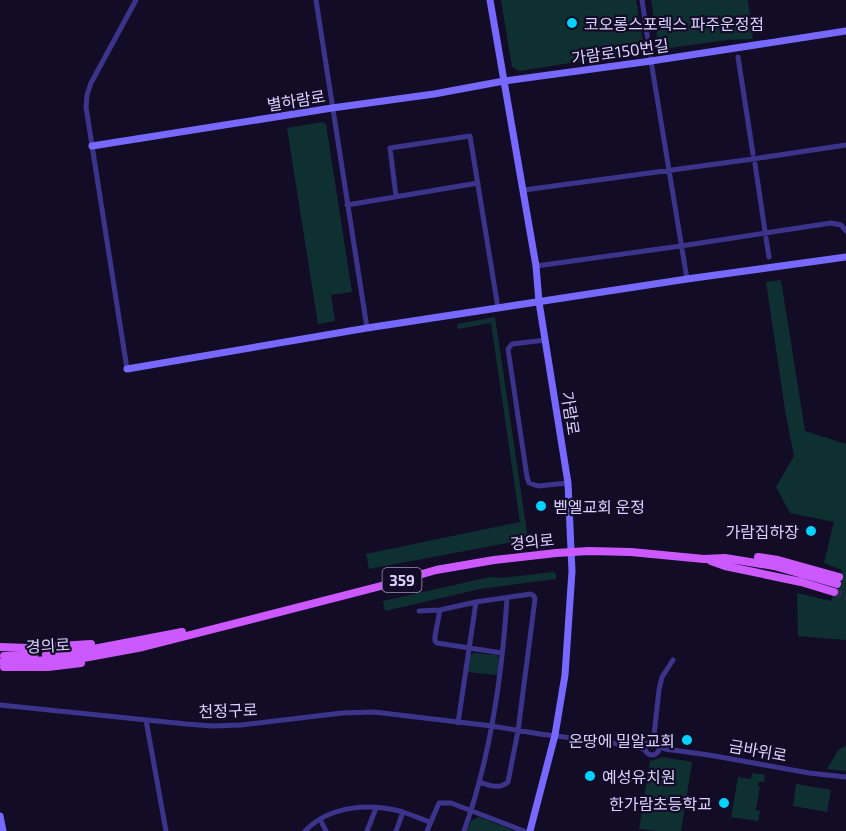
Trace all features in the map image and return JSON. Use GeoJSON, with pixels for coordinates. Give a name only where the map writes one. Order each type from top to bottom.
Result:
{"type":"FeatureCollection","features":[{"type":"Feature","properties":{"kind":"main road","name":"경의로"},"geometry":{"type":"LineString","coordinates":[[2,661],[78,658],[142,647],[192,632],[381,586],[436,570],[494,560],[572,552],[631,552],[704,559]]}},
{"type":"Feature","properties":{"kind":"main road"},"geometry":{"type":"LineString","coordinates":[[727,552],[778,561],[837,584],[801,582],[725,566],[704,559],[727,552]]}},
{"type":"Feature","properties":{"kind":"main road"},"geometry":{"type":"LineString","coordinates":[[2,661],[81,645],[192,632]]}},
{"type":"Feature","properties":{"kind":"street"},"geometry":{"type":"LineString","coordinates":[[136,0],[91,83],[86,107],[127,369],[367,328],[846,257]]}},
{"type":"Feature","properties":{"kind":"street"},"geometry":{"type":"LineString","coordinates":[[316,0],[367,328]]}},
{"type":"Feature","properties":{"kind":"street","name":"가람로"},"geometry":{"type":"LineString","coordinates":[[490,0],[536,266],[539,302],[568,483],[572,552],[565,675],[555,735],[530,831]]}},
{"type":"Feature","properties":{"kind":"street"},"geometry":{"type":"LineString","coordinates":[[642,0],[687,279]]}},
{"type":"Feature","properties":{"kind":"street","name":"가람로150번길"},"geometry":{"type":"LineString","coordinates":[[504,81],[846,32]]}},
{"type":"Feature","properties":{"kind":"street"},"geometry":{"type":"LineString","coordinates":[[738,57],[753,154]]}},
{"type":"Feature","properties":{"kind":"street","name":"별하람로"},"geometry":{"type":"LineString","coordinates":[[92,146],[434,94],[504,81]]}},
{"type":"Feature","properties":{"kind":"street"},"geometry":{"type":"LineString","coordinates":[[396,196],[390,148],[471,136],[498,308]]}},
{"type":"Feature","properties":{"kind":"street"},"geometry":{"type":"LineString","coordinates":[[524,190],[846,145]]}},
{"type":"Feature","properties":{"kind":"street"},"geometry":{"type":"LineString","coordinates":[[754,165],[765,231]]}},
{"type":"Feature","properties":{"kind":"street"},"geometry":{"type":"LineString","coordinates":[[348,205],[478,183]]}},
{"type":"Feature","properties":{"kind":"street"},"geometry":{"type":"LineString","coordinates":[[536,266],[831,223],[841,225],[846,231]]}},
{"type":"Feature","properties":{"kind":"street"},"geometry":{"type":"LineString","coordinates":[[766,238],[769,257]]}},
{"type":"Feature","properties":{"kind":"street"},"geometry":{"type":"LineString","coordinates":[[546,340],[512,344],[508,349],[526,477],[529,483],[535,485],[568,483]]}},
{"type":"Feature","properties":{"kind":"street"},"geometry":{"type":"LineString","coordinates":[[420,610],[440,610],[531,594],[535,598],[518,731],[508,782],[498,787],[479,782]]}},
{"type":"Feature","properties":{"kind":"street"},"geometry":{"type":"LineString","coordinates":[[464,831],[479,782],[492,726],[507,598]]}},
{"type":"Feature","properties":{"kind":"street"},"geometry":{"type":"LineString","coordinates":[[458,723],[476,603]]}},
{"type":"Feature","properties":{"kind":"street"},"geometry":{"type":"LineString","coordinates":[[440,610],[435,641],[437,643],[502,652]]}},
{"type":"Feature","properties":{"kind":"street"},"geometry":{"type":"LineString","coordinates":[[653,745],[658,690],[662,677],[673,660]]}},
{"type":"Feature","properties":{"kind":"street","name":"천정구로"},"geometry":{"type":"LineString","coordinates":[[0,705],[199,726],[228,726],[342,713],[374,712],[518,731]]}},
{"type":"Feature","properties":{"kind":"street"},"geometry":{"type":"LineString","coordinates":[[146,720],[166,831]]}},
{"type":"Feature","properties":{"kind":"street","name":"금바위로"},"geometry":{"type":"LineString","coordinates":[[518,731],[653,745],[809,773],[846,777]]}},
{"type":"Feature","properties":{"kind":"street"},"geometry":{"type":"LineString","coordinates":[[427,831],[439,803],[451,803],[524,831]]}},
{"type":"Feature","properties":{"kind":"street"},"geometry":{"type":"LineString","coordinates":[[305,831],[333,812],[348,808],[376,808],[403,812],[430,822]]}},
{"type":"Feature","properties":{"kind":"street"},"geometry":{"type":"LineString","coordinates":[[367,831],[376,808]]}},
{"type":"Feature","properties":{"kind":"street"},"geometry":{"type":"LineString","coordinates":[[396,831],[403,812]]}},
{"type":"Feature","properties":{"kind":"street"},"geometry":{"type":"LineString","coordinates":[[0,816],[3,831]]}},
{"type":"Feature","properties":{"kind":"street"},"geometry":{"type":"LineString","coordinates":[[320,819],[326,831]]}},
{"type":"Feature","properties":{"kind":"green space","name":"코오롱스포렉스 파주운정점"},"geometry":{"type":"Polygon","coordinates":[[[501,0],[636,0],[644,46],[640,52],[519,71],[512,67],[501,0]]]}},
{"type":"Feature","properties":{"kind":"green space","name":"코오롱스포렉스 파주운정점"},"geometry":{"type":"Polygon","coordinates":[[[651,0],[748,0],[753,39],[727,40],[662,49],[658,43],[651,0]]]}},
{"type":"Feature","properties":{"kind":"green space"},"geometry":{"type":"Polygon","coordinates":[[[322,122],[326,124],[352,292],[331,295],[335,321],[318,324],[287,128],[322,122]]]}},
{"type":"Feature","properties":{"kind":"green space"},"geometry":{"type":"Polygon","coordinates":[[[781,280],[805,431],[846,444],[846,640],[798,636],[797,593],[831,601],[842,570],[824,563],[834,522],[790,513],[776,487],[794,456],[766,282],[781,280]]]}},
{"type":"Feature","properties":{"kind":"green space"},"geometry":{"type":"Polygon","coordinates":[[[495,317],[528,539],[369,569],[366,554],[520,522],[491,323],[458,329],[457,324],[495,317]]]}},
{"type":"Feature","properties":{"kind":"green space"},"geometry":{"type":"Polygon","coordinates":[[[553,572],[556,574],[556,579],[480,589],[385,611],[383,601],[490,577],[502,578],[553,572]]]}},
{"type":"Feature","properties":{"kind":"green space"},"geometry":{"type":"Polygon","coordinates":[[[474,653],[497,655],[499,659],[497,675],[468,672],[470,656],[474,653]]]}},
{"type":"Feature","properties":{"kind":"green space"},"geometry":{"type":"Polygon","coordinates":[[[846,746],[846,771],[827,769],[839,749],[846,746]]]}},
{"type":"Feature","properties":{"kind":"green space"},"geometry":{"type":"Polygon","coordinates":[[[663,757],[692,762],[681,831],[639,829],[650,761],[663,757]]]}},
{"type":"Feature","properties":{"kind":"green space"},"geometry":{"type":"Polygon","coordinates":[[[752,773],[765,775],[764,782],[758,782],[760,787],[756,810],[760,811],[758,821],[731,817],[738,777],[751,779],[752,773]]]}},
{"type":"Feature","properties":{"kind":"green space"},"geometry":{"type":"Polygon","coordinates":[[[796,784],[831,790],[827,812],[793,806],[796,784]]]}},
{"type":"Feature","properties":{"kind":"green space"},"geometry":{"type":"Polygon","coordinates":[[[479,817],[515,831],[467,831],[471,821],[479,817]]]}},
{"type":"Feature","properties":{"kind":"tunnel"},"geometry":{"type":"LineString","coordinates":[[834,592],[846,597]]}},
{"type":"Feature","properties":{"kind":"place","name":"코오롱스포렉스 파주운정점"},"geometry":{"type":"Point","coordinates":[572,23]}},
{"type":"Feature","properties":{"kind":"place","name":"벧엘교회 운정"},"geometry":{"type":"Point","coordinates":[541,506]}},
{"type":"Feature","properties":{"kind":"place","name":"가람집하장"},"geometry":{"type":"Point","coordinates":[811,531]}},
{"type":"Feature","properties":{"kind":"place","name":"온땅에 밀알교회"},"geometry":{"type":"Point","coordinates":[687,740]}},
{"type":"Feature","properties":{"kind":"place","name":"예성유치원"},"geometry":{"type":"Point","coordinates":[590,776]}},
{"type":"Feature","properties":{"kind":"place","name":"한가람초등학교"},"geometry":{"type":"Point","coordinates":[724,803]}}]}
